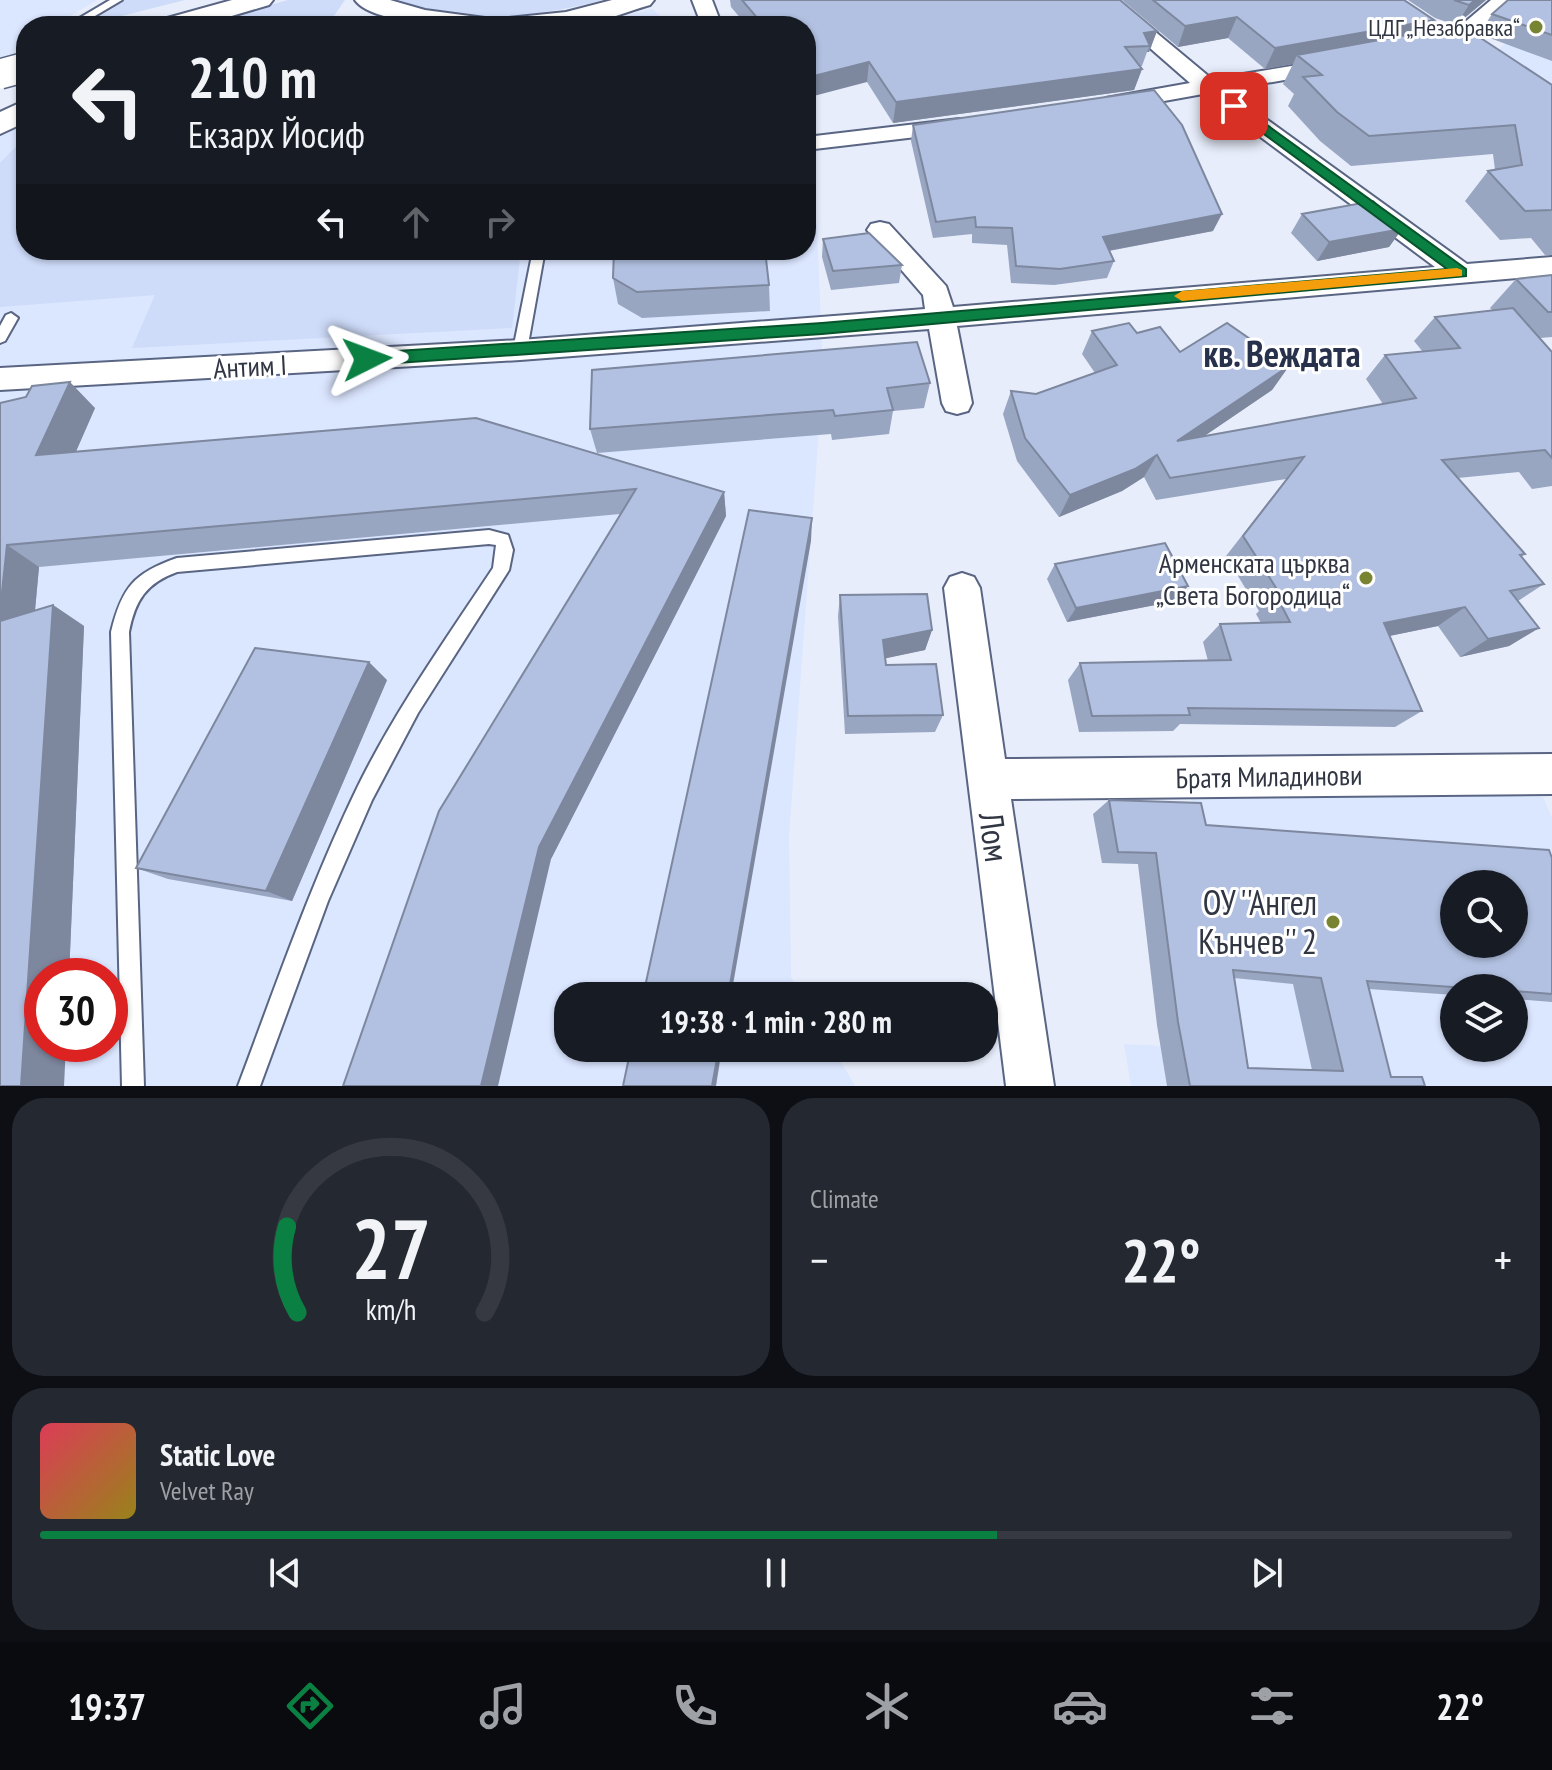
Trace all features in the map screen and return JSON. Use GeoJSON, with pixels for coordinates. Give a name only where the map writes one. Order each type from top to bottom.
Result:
{"type":"FeatureCollection","features":[{"type":"Feature","properties":{"kind":"street"},"geometry":{"type":"LineString","coordinates":[[204,16],[260,0]]}},
{"type":"Feature","properties":{"kind":"street"},"geometry":{"type":"LineString","coordinates":[[582,16],[641,0]]}},
{"type":"Feature","properties":{"kind":"street"},"geometry":{"type":"LineString","coordinates":[[1105,0],[1209,88],[1461,273]]}},
{"type":"Feature","properties":{"kind":"street"},"geometry":{"type":"LineString","coordinates":[[1405,52],[1451,44],[1503,0]]}},
{"type":"Feature","properties":{"kind":"street"},"geometry":{"type":"LineString","coordinates":[[360,6],[417,16]]}},
{"type":"Feature","properties":{"kind":"street"},"geometry":{"type":"LineString","coordinates":[[1424,26],[1476,61]]}},
{"type":"Feature","properties":{"kind":"street"},"geometry":{"type":"LineString","coordinates":[[1100,105],[1360,60]]}},
{"type":"Feature","properties":{"kind":"street"},"geometry":{"type":"LineString","coordinates":[[816,141],[975,124]]}},
{"type":"Feature","properties":{"kind":"street"},"geometry":{"type":"LineString","coordinates":[[880,230],[936,293],[957,403]]}},
{"type":"Feature","properties":{"kind":"street","name":"Антим I"},"geometry":{"type":"LineString","coordinates":[[0,379],[520,350],[1552,266]]}},
{"type":"Feature","properties":{"kind":"street","name":"Лом"},"geometry":{"type":"LineString","coordinates":[[962,588],[1030,1086]]}},
{"type":"Feature","properties":{"kind":"street","name":"Братя Миладинови"},"geometry":{"type":"LineString","coordinates":[[987,779],[1552,774]]}},
{"type":"Feature","properties":{"kind":"lane"},"geometry":{"type":"LineString","coordinates":[[89,16],[117,0]]}},
{"type":"Feature","properties":{"kind":"lane"},"geometry":{"type":"LineString","coordinates":[[0,77],[16,64]]}},
{"type":"Feature","properties":{"kind":"lane"},"geometry":{"type":"LineString","coordinates":[[520,350],[537,260]]}},
{"type":"Feature","properties":{"kind":"lane"},"geometry":{"type":"LineString","coordinates":[[0,338],[11,318]]}},
{"type":"Feature","properties":{"kind":"lane"},"geometry":{"type":"LineString","coordinates":[[133,1086],[120,632],[125,604],[138,585],[156,572],[177,565],[489,537],[502,540],[505,550],[501,570],[404,719],[365,793],[317,905],[249,1086]]}},
{"type":"Feature","properties":{"kind":"shaded area"},"geometry":{"type":"Polygon","coordinates":[[[0,0],[97,0],[70,16],[16,16],[16,55],[0,67],[0,0]]]}},
{"type":"Feature","properties":{"kind":"shaded area"},"geometry":{"type":"Polygon","coordinates":[[[124,0],[185,0],[122,16],[98,16],[124,0]]]}},
{"type":"Feature","properties":{"kind":"shaded area"},"geometry":{"type":"Polygon","coordinates":[[[288,0],[345,0],[334,16],[231,16],[288,0]]]}},
{"type":"Feature","properties":{"kind":"shaded area"},"geometry":{"type":"Polygon","coordinates":[[[380,0],[602,0],[510,16],[452,16],[417,11],[380,0]]]}},
{"type":"Feature","properties":{"kind":"shaded area","name":"ЦДГ „Незабравка“"},"geometry":{"type":"Polygon","coordinates":[[[1546,0],[1552,0],[1552,89],[1494,55],[1546,0]]]}},
{"type":"Feature","properties":{"kind":"shaded area"},"geometry":{"type":"Polygon","coordinates":[[[653,9],[660,16],[623,16],[653,9]]]}},
{"type":"Feature","properties":{"kind":"shaded area"},"geometry":{"type":"Polygon","coordinates":[[[16,126],[16,260],[816,260],[816,221],[823,375],[789,835],[791,977],[794,982],[554,982],[554,1062],[841,1062],[855,1086],[0,1086],[0,132],[16,126]]]}},
{"type":"Feature","properties":{"kind":"shaded area"},"geometry":{"type":"Polygon","coordinates":[[[16,146],[16,260],[520,260],[512,328],[132,348],[155,295],[0,307],[0,163],[16,146]]]}},
{"type":"Feature","properties":{"kind":"shaded area","name":"ОУ ''Ангел Кънчев'' 2"},"geometry":{"type":"Polygon","coordinates":[[[1191,797],[1543,797],[1552,818],[1552,1086],[1131,1086],[1124,1044],[1240,1050],[1207,901],[1191,797]]]}},
{"type":"Feature","properties":{"kind":"building"},"geometry":{"type":"Polygon","coordinates":[[[742,0],[1120,0],[1157,31],[1144,33],[1150,46],[1125,47],[1142,69],[896,102],[869,62],[816,75],[816,16],[756,16],[742,0]]]}},
{"type":"Feature","properties":{"kind":"building"},"geometry":{"type":"Polygon","coordinates":[[[1153,0],[1404,0],[1434,20],[1275,48],[1237,17],[1185,26],[1153,0]]]}},
{"type":"Feature","properties":{"kind":"building"},"geometry":{"type":"Polygon","coordinates":[[[1454,0],[1475,0],[1469,5],[1454,0]]]}},
{"type":"Feature","properties":{"kind":"building"},"geometry":{"type":"Polygon","coordinates":[[[1508,0],[1552,0],[1552,35],[1492,14],[1508,0]]]}},
{"type":"Feature","properties":{"kind":"building"},"geometry":{"type":"Polygon","coordinates":[[[1461,25],[1552,85],[1552,210],[1525,211],[1488,171],[1522,165],[1515,125],[1369,136],[1337,112],[1303,77],[1322,75],[1297,55],[1461,25]]]}},
{"type":"Feature","properties":{"kind":"building"},"geometry":{"type":"Polygon","coordinates":[[[1154,90],[1182,125],[1222,214],[1103,237],[1114,261],[1060,269],[1016,266],[1012,228],[976,227],[975,217],[936,222],[913,125],[1154,90]]]}},
{"type":"Feature","properties":{"kind":"building"},"geometry":{"type":"Polygon","coordinates":[[[1373,201],[1402,229],[1329,242],[1302,214],[1373,201]]]}},
{"type":"Feature","properties":{"kind":"building"},"geometry":{"type":"Polygon","coordinates":[[[869,233],[902,265],[833,271],[823,239],[869,233]]]}},
{"type":"Feature","properties":{"kind":"building"},"geometry":{"type":"Polygon","coordinates":[[[614,260],[766,260],[769,285],[637,292],[613,278],[614,260]]]}},
{"type":"Feature","properties":{"kind":"building"},"geometry":{"type":"Polygon","coordinates":[[[1552,275],[1552,312],[1548,312],[1516,279],[1552,275]]]}},
{"type":"Feature","properties":{"kind":"building"},"geometry":{"type":"Polygon","coordinates":[[[1513,308],[1552,352],[1552,458],[1545,450],[1442,460],[1525,554],[1520,555],[1544,584],[1510,591],[1539,628],[1488,639],[1465,607],[1384,623],[1422,711],[1188,708],[1190,715],[1092,716],[1080,663],[1231,660],[1220,624],[1290,622],[1276,595],[1280,594],[1243,536],[1304,457],[1170,478],[1157,455],[1135,469],[1070,495],[1025,438],[1011,391],[1036,394],[1117,365],[1092,331],[1129,323],[1137,333],[1160,327],[1180,352],[1227,323],[1289,366],[1177,441],[1416,398],[1385,355],[1460,348],[1435,317],[1513,308]]]}},
{"type":"Feature","properties":{"kind":"building"},"geometry":{"type":"Polygon","coordinates":[[[917,342],[930,383],[887,388],[893,410],[835,416],[833,410],[590,429],[592,370],[917,342]]]}},
{"type":"Feature","properties":{"kind":"building"},"geometry":{"type":"Polygon","coordinates":[[[70,382],[36,455],[476,418],[724,492],[539,847],[481,1086],[343,1086],[439,811],[636,489],[7,545],[0,611],[0,403],[26,397],[32,386],[70,382]]]}},
{"type":"Feature","properties":{"kind":"building"},"geometry":{"type":"Polygon","coordinates":[[[749,510],[812,518],[730,982],[646,982],[749,510]]]}},
{"type":"Feature","properties":{"kind":"building"},"geometry":{"type":"Polygon","coordinates":[[[1165,543],[1188,586],[1076,608],[1055,564],[1165,543]]]}},
{"type":"Feature","properties":{"kind":"building"},"geometry":{"type":"Polygon","coordinates":[[[927,594],[932,630],[883,640],[886,665],[936,664],[943,715],[848,716],[840,595],[927,594]]]}},
{"type":"Feature","properties":{"kind":"building"},"geometry":{"type":"Polygon","coordinates":[[[53,605],[30,958],[24,958],[21,1086],[0,1086],[0,621],[53,605]]]}},
{"type":"Feature","properties":{"kind":"building"},"geometry":{"type":"Polygon","coordinates":[[[255,648],[369,662],[266,891],[136,868],[255,648]]]}},
{"type":"Feature","properties":{"kind":"building"},"geometry":{"type":"Polygon","coordinates":[[[1109,800],[1201,803],[1206,825],[1549,850],[1552,858],[1552,994],[1528,992],[1528,974],[1440,974],[1440,986],[1367,981],[1391,1077],[1422,1077],[1425,1086],[1190,1086],[1178,1022],[1156,853],[1118,852],[1109,800]],[[1233,970],[1248,1068],[1343,1071],[1321,978],[1233,970]]]}},
{"type":"Feature","properties":{"kind":"building"},"geometry":{"type":"Polygon","coordinates":[[[628,1062],[716,1062],[712,1086],[623,1086],[628,1062]]]}},
{"type":"Feature","properties":{"kind":"slow traffic"},"geometry":{"type":"LineString","coordinates":[[1182,296],[1457,273]]}},
{"type":"Feature","properties":{"kind":"place","name":"ЦДГ „Незабравка“"},"geometry":{"type":"Point","coordinates":[1536,27]}},
{"type":"Feature","properties":{"kind":"place","name":"Арменската църква „Света Богородица“"},"geometry":{"type":"Point","coordinates":[1366,578]}},
{"type":"Feature","properties":{"kind":"place","name":"ОУ ''Ангел Кънчев'' 2"},"geometry":{"type":"Point","coordinates":[1333,922]}},
{"type":"Feature","properties":{"kind":"district","name":"кв. Веждата"},"geometry":{"type":"Point","coordinates":[1282,353]}},
{"type":"Feature","properties":{"kind":"route"},"geometry":{"type":"LineString","coordinates":[[367,359],[822,328],[1461,273],[1234,106]]}}]}
